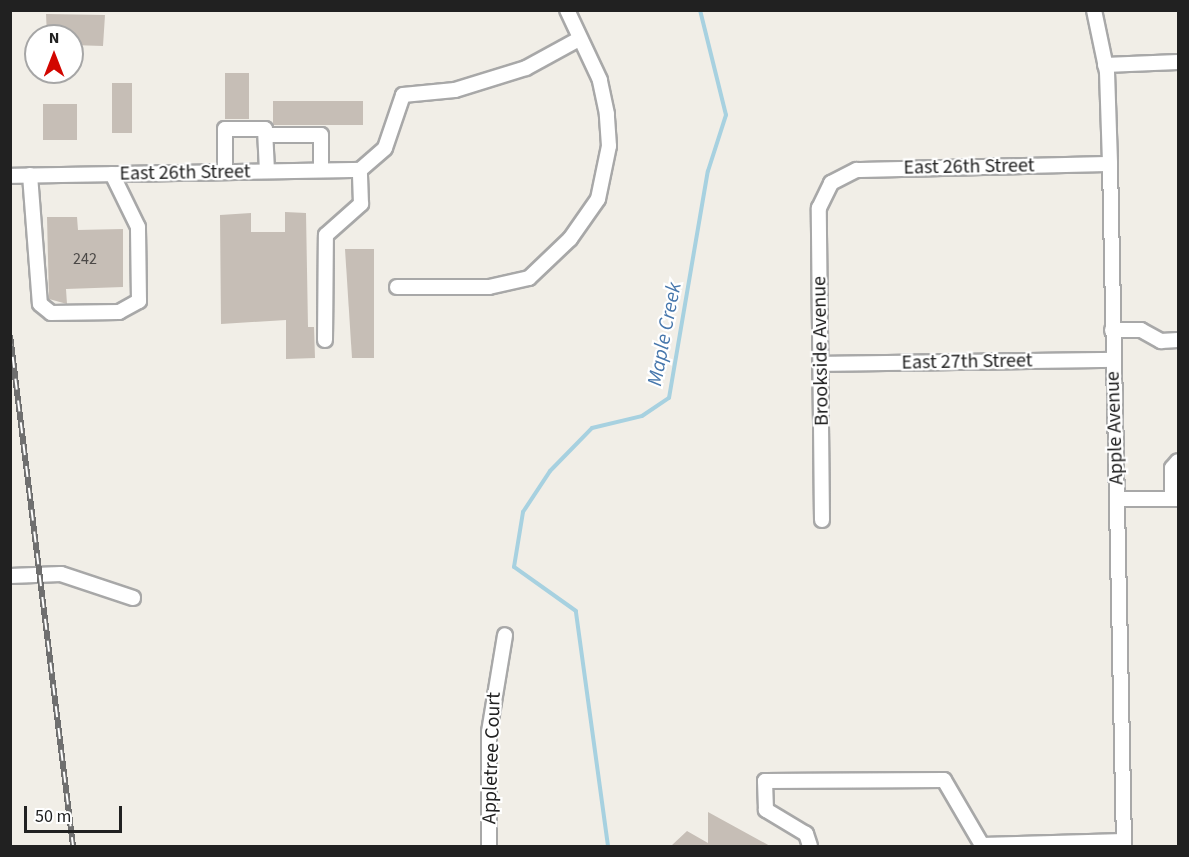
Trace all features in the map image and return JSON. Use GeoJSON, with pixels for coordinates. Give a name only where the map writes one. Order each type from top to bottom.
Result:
{"type":"FeatureCollection","features":[{"type":"Feature","properties":{"kind":"street"},"geometry":{"type":"LineString","coordinates":[[397,287],[489,286],[529,278],[570,239],[598,199],[609,146],[600,80],[567,10]]}},
{"type":"Feature","properties":{"kind":"street","name":"Apple Avenue"},"geometry":{"type":"LineString","coordinates":[[1094,10],[1105,65],[1110,164],[1112,360],[1118,499],[1124,844]]}},
{"type":"Feature","properties":{"kind":"street"},"geometry":{"type":"LineString","coordinates":[[325,340],[326,235],[361,204],[360,170],[385,148],[403,95],[455,90],[526,68],[579,39]]}},
{"type":"Feature","properties":{"kind":"street"},"geometry":{"type":"LineString","coordinates":[[1105,65],[1179,62]]}},
{"type":"Feature","properties":{"kind":"street"},"geometry":{"type":"LineString","coordinates":[[225,172],[225,129],[266,129],[267,171]]}},
{"type":"Feature","properties":{"kind":"street"},"geometry":{"type":"LineString","coordinates":[[266,135],[321,135],[321,170]]}},
{"type":"Feature","properties":{"kind":"street","name":"East 26th Street"},"geometry":{"type":"LineString","coordinates":[[831,183],[857,170],[1110,164]]}},
{"type":"Feature","properties":{"kind":"street","name":"East 26th Street"},"geometry":{"type":"LineString","coordinates":[[10,176],[360,170]]}},
{"type":"Feature","properties":{"kind":"street"},"geometry":{"type":"LineString","coordinates":[[30,175],[33,260],[45,311],[119,312],[139,301],[138,227],[112,174]]}},
{"type":"Feature","properties":{"kind":"street","name":"Brookside Avenue"},"geometry":{"type":"LineString","coordinates":[[822,520],[819,208],[831,183]]}},
{"type":"Feature","properties":{"kind":"street"},"geometry":{"type":"LineString","coordinates":[[1112,330],[1141,330],[1161,341],[1179,340]]}},
{"type":"Feature","properties":{"kind":"street","name":"East 27th Street"},"geometry":{"type":"LineString","coordinates":[[822,364],[1112,360]]}},
{"type":"Feature","properties":{"kind":"street"},"geometry":{"type":"LineString","coordinates":[[1118,499],[1175,499],[1172,468],[1179,461]]}},
{"type":"Feature","properties":{"kind":"street"},"geometry":{"type":"LineString","coordinates":[[10,576],[61,574],[133,598]]}},
{"type":"Feature","properties":{"kind":"street","name":"Appletree Court"},"geometry":{"type":"LineString","coordinates":[[489,846],[489,732],[505,635]]}},
{"type":"Feature","properties":{"kind":"street"},"geometry":{"type":"LineString","coordinates":[[810,846],[807,834],[766,810],[765,781],[944,780],[981,845],[1124,844]]}},
{"type":"Feature","properties":{"kind":"building"},"geometry":{"type":"Polygon","coordinates":[[[46,14],[105,15],[103,46],[84,45],[84,24],[46,24],[46,14]]]}},
{"type":"Feature","properties":{"kind":"building"},"geometry":{"type":"Polygon","coordinates":[[[225,73],[249,73],[249,119],[225,119],[225,73]]]}},
{"type":"Feature","properties":{"kind":"building"},"geometry":{"type":"Polygon","coordinates":[[[112,83],[132,83],[132,133],[112,133],[112,83]]]}},
{"type":"Feature","properties":{"kind":"building"},"geometry":{"type":"Polygon","coordinates":[[[273,101],[363,101],[363,125],[273,125],[273,101]]]}},
{"type":"Feature","properties":{"kind":"building"},"geometry":{"type":"Polygon","coordinates":[[[43,104],[77,104],[77,140],[43,140],[43,104]]]}},
{"type":"Feature","properties":{"kind":"building"},"geometry":{"type":"Polygon","coordinates":[[[285,212],[306,213],[308,327],[314,327],[315,358],[286,359],[286,320],[221,324],[220,215],[251,213],[251,232],[285,232],[285,212]]]}},
{"type":"Feature","properties":{"kind":"building"},"geometry":{"type":"Polygon","coordinates":[[[47,217],[77,217],[78,230],[123,229],[123,287],[66,289],[67,304],[49,299],[47,217]]]}},
{"type":"Feature","properties":{"kind":"building"},"geometry":{"type":"Polygon","coordinates":[[[345,249],[374,249],[374,358],[352,358],[345,249]]]}},
{"type":"Feature","properties":{"kind":"building"},"geometry":{"type":"Polygon","coordinates":[[[708,812],[770,846],[671,846],[687,831],[708,843],[708,812]]]}},
{"type":"Feature","properties":{"kind":"waterway","name":"Maple Creek"},"geometry":{"type":"LineString","coordinates":[[608,846],[576,611],[514,567],[523,512],[550,471],[592,428],[642,416],[669,398],[708,171],[726,115],[700,10]]}},
{"type":"Feature","properties":{"kind":"railway"},"geometry":{"type":"LineString","coordinates":[[10,335],[73,846]]}}]}
